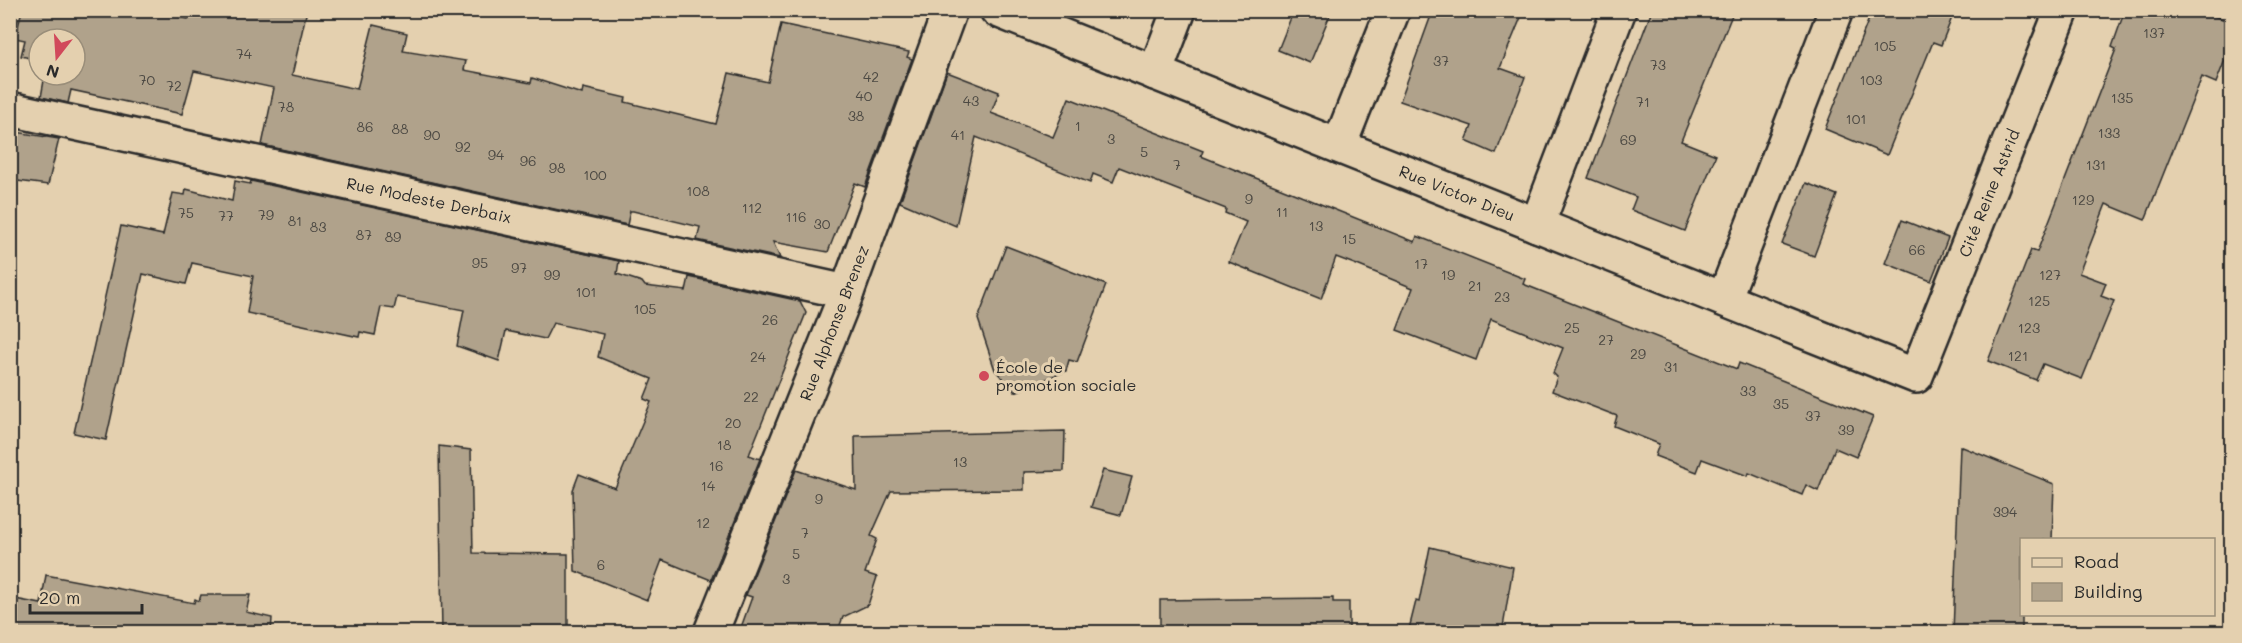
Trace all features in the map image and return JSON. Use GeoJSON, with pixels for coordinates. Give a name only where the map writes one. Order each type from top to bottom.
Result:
{"type":"FeatureCollection","features":[{"type":"Feature","properties":{"kind":"street","name":"Rue Alphonse Brenez"},"geometry":{"type":"LineString","coordinates":[[711,633],[847,292],[950,10]]}},
{"type":"Feature","properties":{"kind":"street","name":"Rue Victor Dieu"},"geometry":{"type":"LineString","coordinates":[[997,10],[1916,376]]}},
{"type":"Feature","properties":{"kind":"street"},"geometry":{"type":"LineString","coordinates":[[1155,73],[1179,10]]}},
{"type":"Feature","properties":{"kind":"street"},"geometry":{"type":"LineString","coordinates":[[1340,146],[1393,10]]}},
{"type":"Feature","properties":{"kind":"street"},"geometry":{"type":"LineString","coordinates":[[1537,225],[1619,10]]}},
{"type":"Feature","properties":{"kind":"street"},"geometry":{"type":"LineString","coordinates":[[1724,299],[1836,10]]}},
{"type":"Feature","properties":{"kind":"street","name":"Cité Reine Astrid"},"geometry":{"type":"LineString","coordinates":[[1916,376],[2062,10]]}},
{"type":"Feature","properties":{"kind":"street","name":"Rue Modeste Derbaix"},"geometry":{"type":"LineString","coordinates":[[10,109],[847,292]]}},
{"type":"Feature","properties":{"kind":"building"},"geometry":{"type":"Polygon","coordinates":[[[22,10],[143,10],[188,19],[189,17],[195,18],[197,10],[307,10],[292,75],[357,89],[373,25],[407,33],[403,51],[466,61],[464,70],[531,83],[532,78],[582,94],[583,88],[626,98],[625,102],[716,124],[729,73],[768,82],[781,24],[909,52],[907,57],[912,59],[865,187],[855,183],[828,252],[773,242],[780,258],[697,240],[700,227],[633,211],[630,211],[627,225],[262,145],[274,88],[194,71],[182,114],[71,90],[68,103],[41,97],[43,87],[87,87],[87,27],[27,27],[27,57],[21,56],[25,40],[15,38],[22,10]]]}},
{"type":"Feature","properties":{"kind":"building"},"geometry":{"type":"Polygon","coordinates":[[[1294,10],[1332,10],[1310,63],[1278,50],[1294,10]]]}},
{"type":"Feature","properties":{"kind":"building"},"geometry":{"type":"Polygon","coordinates":[[[1433,10],[1524,10],[1500,68],[1525,77],[1496,154],[1466,141],[1472,126],[1400,101],[1433,10]]]}},
{"type":"Feature","properties":{"kind":"building"},"geometry":{"type":"Polygon","coordinates":[[[1652,10],[1734,10],[1681,141],[1716,155],[1685,231],[1631,210],[1636,197],[1588,178],[1652,10]]]}},
{"type":"Feature","properties":{"kind":"building"},"geometry":{"type":"Polygon","coordinates":[[[1858,10],[1955,10],[1941,45],[1933,42],[1887,155],[1825,129],[1870,16],[1858,10]]]}},
{"type":"Feature","properties":{"kind":"building"},"geometry":{"type":"Polygon","coordinates":[[[2125,10],[2209,10],[2210,15],[2232,22],[2232,42],[2216,83],[2202,77],[2145,220],[2106,204],[2079,273],[2106,283],[2101,296],[2114,301],[2082,379],[2043,364],[2036,380],[1988,361],[2031,250],[2037,252],[2116,49],[2112,47],[2125,10]]]}},
{"type":"Feature","properties":{"kind":"building"},"geometry":{"type":"Polygon","coordinates":[[[947,72],[999,92],[991,113],[1053,137],[1069,98],[1203,151],[1201,156],[1415,242],[1417,236],[1525,279],[1523,284],[1737,369],[1739,363],[1873,417],[1856,457],[1835,448],[1818,491],[1806,485],[1802,495],[1749,473],[1748,476],[1702,459],[1697,472],[1655,456],[1659,444],[1614,426],[1617,416],[1552,391],[1557,377],[1553,373],[1563,348],[1491,319],[1476,360],[1397,330],[1413,288],[1336,257],[1321,299],[1229,262],[1246,222],[1225,213],[1226,209],[1119,167],[1113,182],[1093,174],[1090,183],[976,137],[956,226],[900,202],[947,72]]]}},
{"type":"Feature","properties":{"kind":"building"},"geometry":{"type":"Polygon","coordinates":[[[10,131],[59,139],[48,185],[10,180],[10,131]]]}},
{"type":"Feature","properties":{"kind":"building"},"geometry":{"type":"Polygon","coordinates":[[[235,181],[250,184],[251,181],[619,261],[617,274],[642,282],[645,286],[686,291],[689,277],[800,301],[806,313],[749,455],[760,459],[711,580],[662,560],[647,600],[575,571],[573,490],[579,474],[615,488],[651,402],[644,399],[652,379],[598,357],[603,334],[553,323],[545,339],[506,331],[499,361],[457,346],[464,310],[397,297],[394,309],[381,307],[375,335],[360,332],[359,337],[247,313],[253,276],[192,263],[186,284],[143,274],[106,440],[74,433],[121,226],[163,235],[173,193],[185,195],[186,189],[232,201],[235,181]]]}},
{"type":"Feature","properties":{"kind":"building"},"geometry":{"type":"Polygon","coordinates":[[[1806,183],[1837,195],[1814,256],[1782,244],[1806,183]]]}},
{"type":"Feature","properties":{"kind":"building"},"geometry":{"type":"Polygon","coordinates":[[[1902,220],[1948,238],[1931,281],[1885,263],[1902,220]]]}},
{"type":"Feature","properties":{"kind":"building"},"geometry":{"type":"Polygon","coordinates":[[[1006,246],[1106,285],[1077,362],[1069,360],[1066,371],[1015,392],[995,370],[978,319],[1006,246]]]}},
{"type":"Feature","properties":{"kind":"building"},"geometry":{"type":"Polygon","coordinates":[[[1065,431],[1064,471],[1024,472],[1024,490],[891,491],[871,536],[877,539],[865,573],[877,577],[868,605],[843,617],[837,633],[739,633],[752,597],[746,595],[796,470],[856,490],[855,436],[1065,431]]]}},
{"type":"Feature","properties":{"kind":"building"},"geometry":{"type":"Polygon","coordinates":[[[439,446],[471,450],[473,553],[568,554],[568,633],[442,633],[439,446]]]}},
{"type":"Feature","properties":{"kind":"building"},"geometry":{"type":"Polygon","coordinates":[[[1960,446],[2054,484],[2052,538],[2020,538],[2022,633],[1953,633],[1960,446]]]}},
{"type":"Feature","properties":{"kind":"building"},"geometry":{"type":"Polygon","coordinates":[[[1103,470],[1132,477],[1121,515],[1091,507],[1103,470]]]}},
{"type":"Feature","properties":{"kind":"building"},"geometry":{"type":"Polygon","coordinates":[[[1430,547],[1513,567],[1502,633],[1408,633],[1416,601],[1419,602],[1430,547]]]}},
{"type":"Feature","properties":{"kind":"building"},"geometry":{"type":"Polygon","coordinates":[[[46,575],[194,603],[195,599],[199,601],[201,595],[250,595],[246,612],[272,618],[271,633],[10,633],[10,598],[41,604],[46,575]]]}},
{"type":"Feature","properties":{"kind":"building"},"geometry":{"type":"Polygon","coordinates":[[[1333,598],[1333,602],[1349,602],[1349,633],[1160,633],[1160,600],[1333,598]]]}},
{"type":"Feature","properties":{"kind":"place","name":"École de promotion sociale"},"geometry":{"type":"Point","coordinates":[984,376]}}]}
